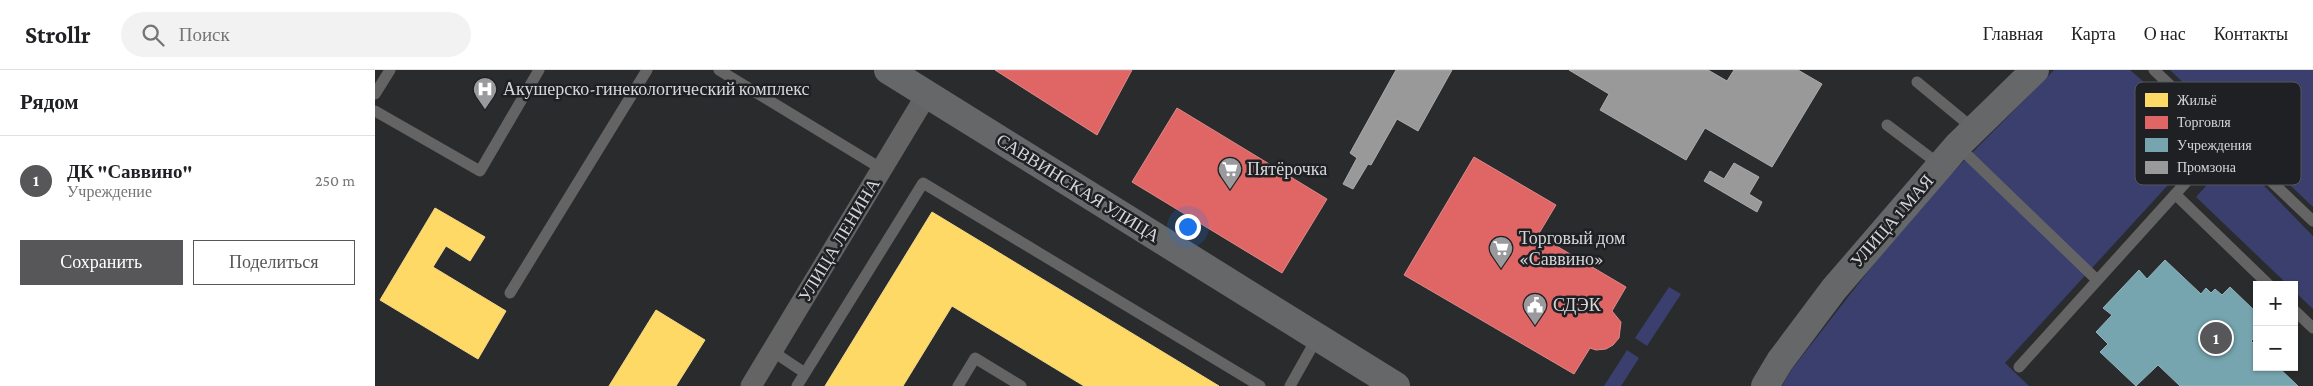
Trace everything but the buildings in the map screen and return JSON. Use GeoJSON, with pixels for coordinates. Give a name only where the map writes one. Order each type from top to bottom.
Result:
{"type":"FeatureCollection","features":[{"type":"Feature","properties":{"kind":"main road","name":"САВВИНСКАЯ УЛИЦА"},"geometry":{"type":"LineString","coordinates":[[889,70],[1396,386]]}},
{"type":"Feature","properties":{"kind":"main road","name":"УЛИЦА 1 МАЯ"},"geometry":{"type":"LineString","coordinates":[[1765,386],[1780,361],[1834,289],[1957,146],[2035,70]]}},
{"type":"Feature","properties":{"kind":"street","name":"УЛИЦА ЛЕНИНА"},"geometry":{"type":"LineString","coordinates":[[751,386],[927,94]]}},
{"type":"Feature","properties":{"kind":"lane"},"geometry":{"type":"LineString","coordinates":[[375,94],[390,70]]}},
{"type":"Feature","properties":{"kind":"lane"},"geometry":{"type":"LineString","coordinates":[[375,110],[480,170],[539,70]]}},
{"type":"Feature","properties":{"kind":"lane"},"geometry":{"type":"LineString","coordinates":[[510,293],[647,70]]}},
{"type":"Feature","properties":{"kind":"lane"},"geometry":{"type":"LineString","coordinates":[[719,70],[882,169]]}},
{"type":"Feature","properties":{"kind":"lane"},"geometry":{"type":"LineString","coordinates":[[2154,70],[2167,82]]}},
{"type":"Feature","properties":{"kind":"lane"},"geometry":{"type":"LineString","coordinates":[[1917,82],[1957,146],[2097,280]]}},
{"type":"Feature","properties":{"kind":"lane"},"geometry":{"type":"LineString","coordinates":[[1887,124],[1957,146]]}},
{"type":"Feature","properties":{"kind":"lane"},"geometry":{"type":"LineString","coordinates":[[797,386],[923,183],[1260,386]]}},
{"type":"Feature","properties":{"kind":"lane"},"geometry":{"type":"LineString","coordinates":[[2019,367],[2183,185]]}},
{"type":"Feature","properties":{"kind":"lane"},"geometry":{"type":"LineString","coordinates":[[2275,185],[2313,221]]}},
{"type":"Feature","properties":{"kind":"lane"},"geometry":{"type":"LineString","coordinates":[[2175,194],[2265,281]]}},
{"type":"Feature","properties":{"kind":"lane"},"geometry":{"type":"LineString","coordinates":[[2298,314],[2313,328]]}},
{"type":"Feature","properties":{"kind":"lane"},"geometry":{"type":"LineString","coordinates":[[1290,386],[1317,338]]}},
{"type":"Feature","properties":{"kind":"lane"},"geometry":{"type":"LineString","coordinates":[[772,351],[805,373]]}},
{"type":"Feature","properties":{"kind":"lane"},"geometry":{"type":"LineString","coordinates":[[958,386],[975,358],[1021,386]]}},
{"type":"Feature","properties":{"kind":"shaded area"},"geometry":{"type":"Polygon","coordinates":[[[2054,70],[2130,70],[2144,82],[2135,82],[2135,185],[2168,185],[2005,363],[2029,386],[1782,386],[1792,369],[1890,243],[1950,175],[2054,70]]]}},
{"type":"Feature","properties":{"kind":"shaded area"},"geometry":{"type":"Polygon","coordinates":[[[2170,70],[2313,70],[2313,207],[2290,185],[2301,185],[2301,82],[2183,82],[2170,70]]]}},
{"type":"Feature","properties":{"kind":"shaded area"},"geometry":{"type":"Polygon","coordinates":[[[2207,185],[2263,185],[2313,236],[2313,309],[2298,295],[2298,281],[2284,281],[2196,197],[2207,185]]]}},
{"type":"Feature","properties":{"kind":"shaded area"},"geometry":{"type":"Polygon","coordinates":[[[1669,287],[1681,294],[1647,346],[1635,338],[1669,287]]]}},
{"type":"Feature","properties":{"kind":"shaded area"},"geometry":{"type":"Polygon","coordinates":[[[1627,350],[1639,358],[1621,386],[1604,386],[1627,350]]]}},
{"type":"Feature","properties":{"kind":"place","name":"Акушерско-гинекологический комплекс"},"geometry":{"type":"Point","coordinates":[485,110]}},
{"type":"Feature","properties":{"kind":"place","name":"Пятёрочка"},"geometry":{"type":"Point","coordinates":[1230,190]}},
{"type":"Feature","properties":{"kind":"place","name":"Торговый дом «Саввино»"},"geometry":{"type":"Point","coordinates":[1501,269]}},
{"type":"Feature","properties":{"kind":"place","name":"СДЭК"},"geometry":{"type":"Point","coordinates":[1535,326]}},
{"type":"Feature","properties":{"kind":"place","name":"ДК \"Саввино\""},"geometry":{"type":"Point","coordinates":[2216,338]}}]}
